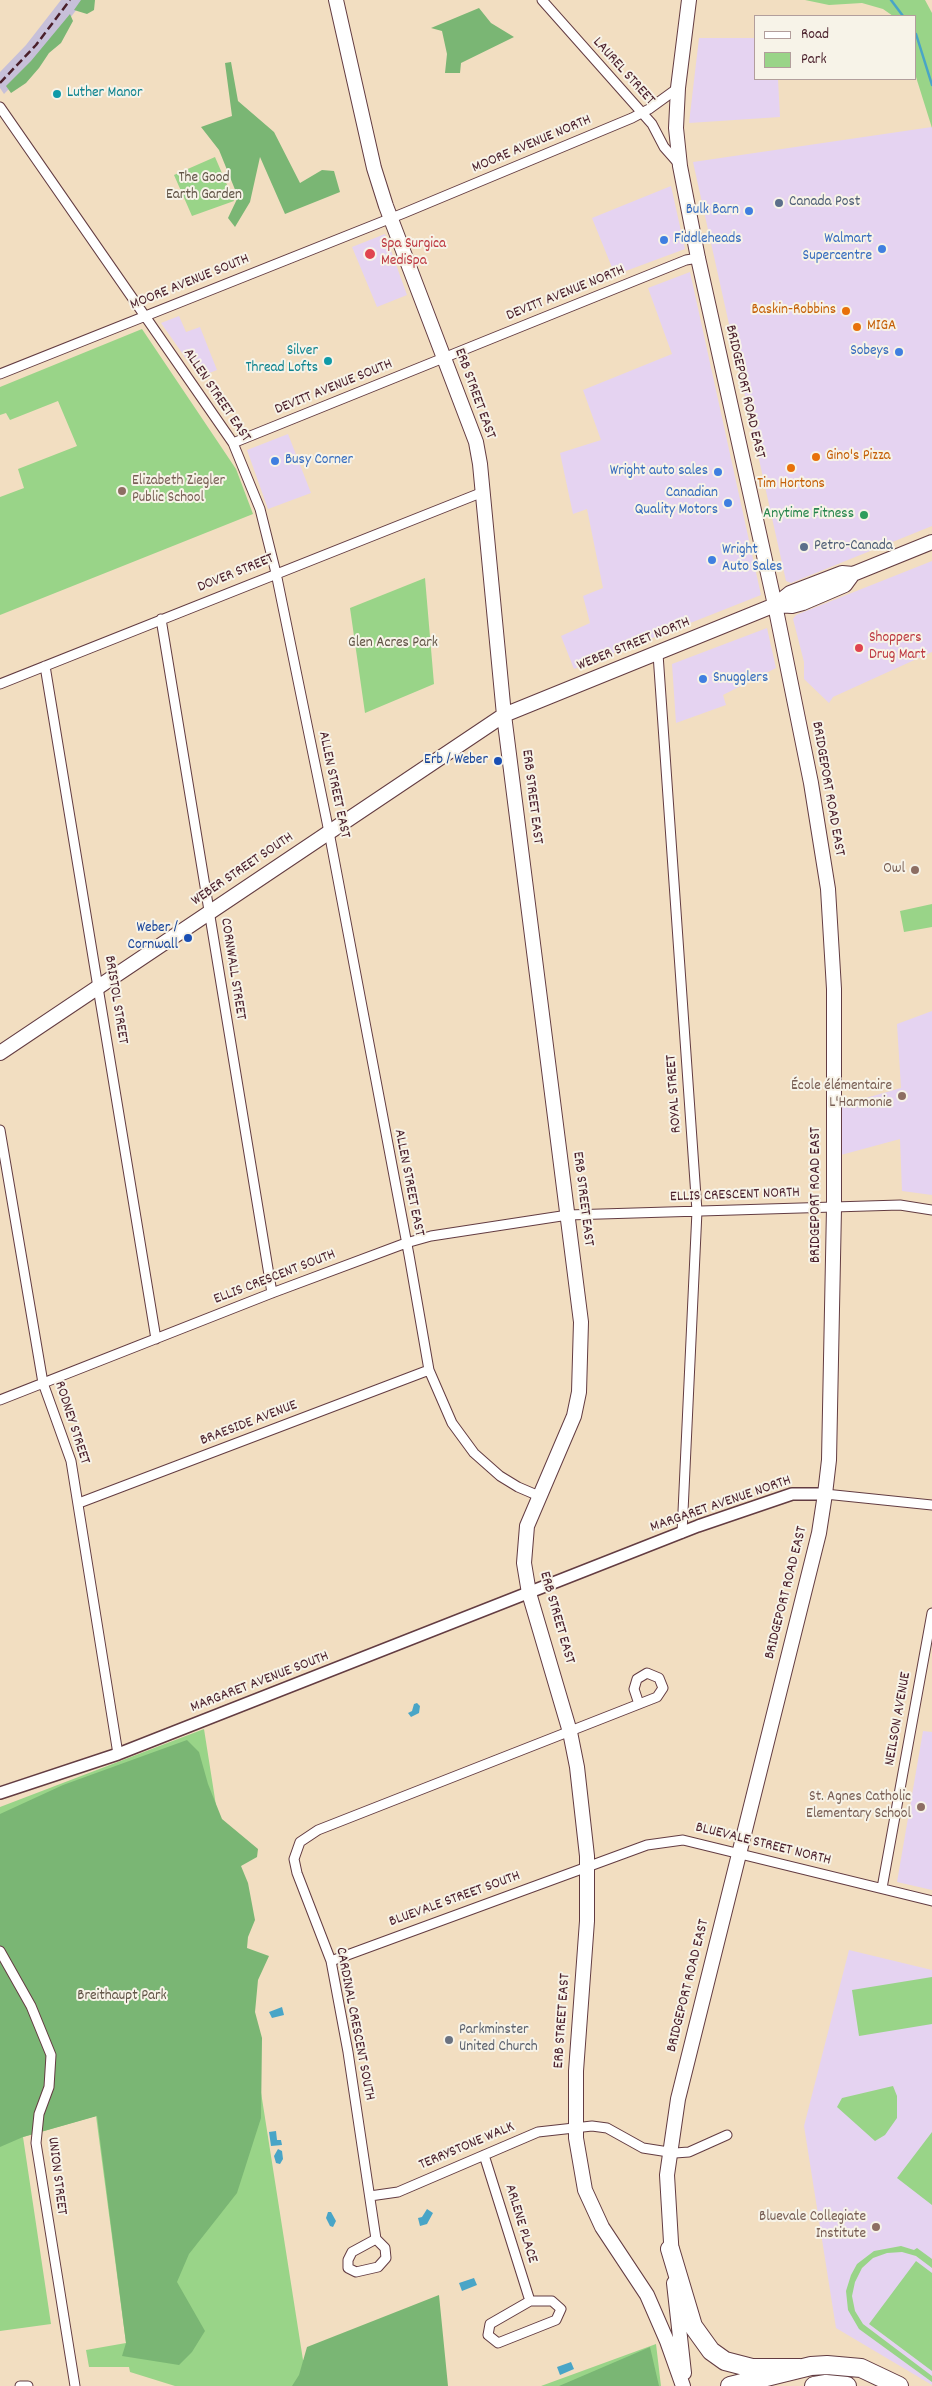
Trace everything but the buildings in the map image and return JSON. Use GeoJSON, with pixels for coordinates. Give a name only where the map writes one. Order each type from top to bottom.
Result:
{"type":"FeatureCollection","features":[{"type":"Feature","properties":{"kind":"highway"},"geometry":{"type":"LineString","coordinates":[[670,2249],[693,2326],[711,2351],[725,2361],[752,2368],[800,2368],[827,2365],[861,2368],[899,2386]]}},
{"type":"Feature","properties":{"kind":"highway"},"geometry":{"type":"LineString","coordinates":[[730,2386],[800,2368]]}},
{"type":"Feature","properties":{"kind":"highway"},"geometry":{"type":"LineString","coordinates":[[814,2386],[826,2384],[847,2386]]}},
{"type":"Feature","properties":{"kind":"main road","name":"BRIDGEPORT ROAD EAST"},"geometry":{"type":"LineString","coordinates":[[684,2386],[670,2249],[667,2175],[669,2152],[678,2099],[819,1533],[829,1460],[834,1208],[834,989],[828,889],[811,783],[775,605],[698,258],[680,166],[676,128],[678,88],[689,0]]}},
{"type":"Feature","properties":{"kind":"main road","name":"ERB STREET EAST"},"geometry":{"type":"LineString","coordinates":[[338,1],[359,110],[374,168],[391,218],[476,442],[483,492],[504,715],[581,1322],[579,1392],[566,1439],[539,1496],[527,1526],[524,1542],[524,1562],[529,1593],[570,1732],[577,1766],[588,1866],[575,2126],[580,2168],[585,2190],[602,2227],[647,2295],[684,2386]]}},
{"type":"Feature","properties":{"kind":"main road","name":"WEBER STREET NORTH"},"geometry":{"type":"LineString","coordinates":[[504,715],[775,605],[790,593],[842,574],[853,574],[932,542]]}},
{"type":"Feature","properties":{"kind":"main road","name":"WEBER STREET SOUTH"},"geometry":{"type":"LineString","coordinates":[[0,1053],[504,715]]}},
{"type":"Feature","properties":{"kind":"street","name":"LAUREL STREET"},"geometry":{"type":"LineString","coordinates":[[542,0],[652,124],[664,147],[680,166]]}},
{"type":"Feature","properties":{"kind":"street","name":"MOORE AVENUE NORTH"},"geometry":{"type":"LineString","coordinates":[[391,218],[642,114],[678,88]]}},
{"type":"Feature","properties":{"kind":"street","name":"ALLEN STREET EAST"},"geometry":{"type":"LineString","coordinates":[[0,107],[233,443],[260,509],[276,573],[329,832],[429,1370],[452,1423],[474,1453],[506,1480],[539,1496]]}},
{"type":"Feature","properties":{"kind":"street","name":"MOORE AVENUE SOUTH"},"geometry":{"type":"LineString","coordinates":[[0,374],[391,218]]}},
{"type":"Feature","properties":{"kind":"street","name":"DEVITT AVENUE NORTH"},"geometry":{"type":"LineString","coordinates":[[444,358],[686,260],[698,258]]}},
{"type":"Feature","properties":{"kind":"street","name":"DEVITT AVENUE SOUTH"},"geometry":{"type":"LineString","coordinates":[[233,443],[444,358]]}},
{"type":"Feature","properties":{"kind":"street","name":"DOVER STREET"},"geometry":{"type":"LineString","coordinates":[[0,684],[483,492]]}},
{"type":"Feature","properties":{"kind":"street","name":"CORNWALL STREET"},"geometry":{"type":"LineString","coordinates":[[161,619],[272,1294]]}},
{"type":"Feature","properties":{"kind":"street","name":"ROYAL STREET"},"geometry":{"type":"LineString","coordinates":[[658,654],[697,1211],[682,1533]]}},
{"type":"Feature","properties":{"kind":"street","name":"BRISTOL STREET"},"geometry":{"type":"LineString","coordinates":[[45,666],[156,1339]]}},
{"type":"Feature","properties":{"kind":"street","name":"RODNEY STREET"},"geometry":{"type":"LineString","coordinates":[[0,1130],[42,1383],[71,1461],[79,1503],[118,1754]]}},
{"type":"Feature","properties":{"kind":"street","name":"ELLIS CRESCENT NORTH"},"geometry":{"type":"LineString","coordinates":[[568,1214],[900,1205],[932,1210]]}},
{"type":"Feature","properties":{"kind":"street","name":"ELLIS CRESCENT SOUTH"},"geometry":{"type":"LineString","coordinates":[[0,1400],[406,1243],[431,1236],[568,1214]]}},
{"type":"Feature","properties":{"kind":"street","name":"BRAESIDE AVENUE"},"geometry":{"type":"LineString","coordinates":[[79,1503],[429,1370]]}},
{"type":"Feature","properties":{"kind":"street","name":"MARGARET AVENUE NORTH"},"geometry":{"type":"LineString","coordinates":[[529,1593],[682,1533],[792,1494],[825,1494],[932,1505]]}},
{"type":"Feature","properties":{"kind":"street","name":"MARGARET AVENUE SOUTH"},"geometry":{"type":"LineString","coordinates":[[0,1793],[118,1754],[529,1593]]}},
{"type":"Feature","properties":{"kind":"street","name":"NEILSON AVENUE"},"geometry":{"type":"LineString","coordinates":[[882,1888],[932,1613]]}},
{"type":"Feature","properties":{"kind":"street","name":"CARDINAL CRESCENT SOUTH"},"geometry":{"type":"LineString","coordinates":[[376,2239],[352,2252],[348,2260],[348,2268],[356,2272],[378,2267],[386,2258],[385,2248],[376,2239],[331,1961],[297,1873],[294,1859],[300,1842],[318,1830],[639,1704]]}},
{"type":"Feature","properties":{"kind":"street","name":"BLUEVALE STREET NORTH"},"geometry":{"type":"LineString","coordinates":[[588,1866],[647,1845],[683,1840],[932,1901]]}},
{"type":"Feature","properties":{"kind":"street","name":"BLUEVALE STREET SOUTH"},"geometry":{"type":"LineString","coordinates":[[331,1961],[588,1866]]}},
{"type":"Feature","properties":{"kind":"street","name":"UNION STREET"},"geometry":{"type":"LineString","coordinates":[[0,1951],[32,2006],[50,2055],[49,2087],[39,2114],[36,2143],[75,2386]]}},
{"type":"Feature","properties":{"kind":"street","name":"TERRYSTONE WALK"},"geometry":{"type":"LineString","coordinates":[[370,2196],[398,2192],[538,2132],[575,2126],[607,2128],[643,2148],[669,2152],[689,2152],[727,2135]]}},
{"type":"Feature","properties":{"kind":"street","name":"ARLENE PLACE"},"geometry":{"type":"LineString","coordinates":[[484,2155],[530,2301]]}},
{"type":"Feature","properties":{"kind":"street"},"geometry":{"type":"LineString","coordinates":[[552,2300],[561,2309],[556,2320],[498,2343],[488,2336],[490,2324],[530,2301],[552,2300]]}},
{"type":"Feature","properties":{"kind":"street"},"geometry":{"type":"LineString","coordinates":[[20,2386],[28,2386]]}},
{"type":"Feature","properties":{"kind":"shaded area"},"geometry":{"type":"Polygon","coordinates":[[[61,0],[84,0],[39,58],[4,94],[0,88],[0,72],[26,45],[61,0]]]}},
{"type":"Feature","properties":{"kind":"shaded area"},"geometry":{"type":"Polygon","coordinates":[[[699,38],[754,38],[754,80],[778,80],[780,117],[689,123],[699,38]]]}},
{"type":"Feature","properties":{"kind":"shaded area"},"geometry":{"type":"Polygon","coordinates":[[[932,127],[932,526],[791,583],[786,581],[693,162],[932,127]]]}},
{"type":"Feature","properties":{"kind":"shaded area"},"geometry":{"type":"Polygon","coordinates":[[[671,186],[685,249],[615,275],[592,218],[671,186]]]}},
{"type":"Feature","properties":{"kind":"shaded area"},"geometry":{"type":"Polygon","coordinates":[[[385,234],[407,295],[377,307],[352,247],[385,234]]]}},
{"type":"Feature","properties":{"kind":"shaded area"},"geometry":{"type":"Polygon","coordinates":[[[690,272],[761,595],[574,669],[561,636],[590,623],[583,596],[603,588],[587,509],[573,514],[560,453],[601,440],[583,390],[672,354],[648,288],[690,272]]]}},
{"type":"Feature","properties":{"kind":"shaded area"},"geometry":{"type":"Polygon","coordinates":[[[179,316],[186,332],[200,327],[217,370],[199,377],[161,323],[179,316]]]}},
{"type":"Feature","properties":{"kind":"shaded area"},"geometry":{"type":"Polygon","coordinates":[[[288,434],[311,493],[268,509],[247,450],[288,434]]]}},
{"type":"Feature","properties":{"kind":"shaded area"},"geometry":{"type":"Polygon","coordinates":[[[932,561],[932,652],[833,697],[829,703],[804,679],[804,662],[793,619],[796,615],[932,561]]]}},
{"type":"Feature","properties":{"kind":"shaded area"},"geometry":{"type":"Polygon","coordinates":[[[767,628],[776,668],[723,695],[726,705],[676,723],[672,664],[767,628]]]}},
{"type":"Feature","properties":{"kind":"shaded area","name":"École élémentaire L'Harmonie"},"geometry":{"type":"Polygon","coordinates":[[[932,1011],[932,1195],[902,1191],[900,1139],[841,1155],[841,1105],[901,1088],[897,1024],[932,1011]]]}},
{"type":"Feature","properties":{"kind":"shaded area","name":"St. Agnes Catholic Elementary School"},"geometry":{"type":"Polygon","coordinates":[[[923,1731],[932,1732],[932,1890],[897,1882],[923,1731]]]}},
{"type":"Feature","properties":{"kind":"shaded area","name":"Bluevale Collegiate Institute"},"geometry":{"type":"Polygon","coordinates":[[[849,1950],[932,1970],[932,2385],[836,2328],[804,2126],[849,1950]]]}},
{"type":"Feature","properties":{"kind":"green space"},"geometry":{"type":"Polygon","coordinates":[[[81,0],[95,0],[94,10],[87,14],[74,10],[81,0]]]}},
{"type":"Feature","properties":{"kind":"green space"},"geometry":{"type":"Polygon","coordinates":[[[805,0],[925,0],[932,13],[932,128],[917,80],[917,15],[892,15],[883,9],[862,3],[829,5],[805,0]]]}},
{"type":"Feature","properties":{"kind":"green space"},"geometry":{"type":"Polygon","coordinates":[[[479,8],[491,23],[514,37],[461,63],[460,73],[445,73],[447,54],[442,31],[431,28],[479,8]]]}},
{"type":"Feature","properties":{"kind":"green space"},"geometry":{"type":"Polygon","coordinates":[[[70,14],[73,21],[61,43],[49,53],[26,83],[11,93],[6,86],[31,61],[70,14]]]}},
{"type":"Feature","properties":{"kind":"green space"},"geometry":{"type":"Polygon","coordinates":[[[231,62],[238,101],[274,132],[300,183],[322,170],[334,171],[340,192],[285,214],[260,157],[250,202],[235,227],[228,218],[238,197],[219,150],[201,127],[232,116],[225,63],[231,62]]]}},
{"type":"Feature","properties":{"kind":"green space","name":"The Good Earth Garden"},"geometry":{"type":"Polygon","coordinates":[[[215,157],[234,201],[192,216],[174,175],[215,157]]]}},
{"type":"Feature","properties":{"kind":"green space","name":"Elizabeth Ziegler Public School"},"geometry":{"type":"Polygon","coordinates":[[[142,329],[236,469],[253,514],[0,615],[0,497],[24,488],[18,469],[77,446],[58,401],[10,420],[6,413],[0,415],[0,387],[142,329]]]}},
{"type":"Feature","properties":{"kind":"green space","name":"Glen Acres Park"},"geometry":{"type":"Polygon","coordinates":[[[425,578],[434,684],[365,713],[350,608],[425,578]]]}},
{"type":"Feature","properties":{"kind":"green space"},"geometry":{"type":"Polygon","coordinates":[[[932,904],[932,927],[904,932],[900,911],[932,904]]]}},
{"type":"Feature","properties":{"kind":"green space","name":"Breithaupt Park"},"geometry":{"type":"Polygon","coordinates":[[[204,1729],[303,2360],[442,2386],[175,2386],[130,2372],[129,2367],[89,2367],[86,2350],[126,2343],[96,2116],[23,2137],[51,2324],[0,2331],[0,1807],[204,1729]]]}},
{"type":"Feature","properties":{"kind":"green space","name":"Breithaupt Park"},"geometry":{"type":"Polygon","coordinates":[[[187,1740],[199,1752],[208,1784],[222,1819],[258,1849],[257,1857],[241,1866],[248,1883],[255,1920],[248,1937],[247,1948],[269,1956],[258,1980],[255,2012],[262,2038],[261,2118],[237,2193],[189,2254],[177,2282],[205,2331],[192,2352],[179,2365],[122,2356],[126,2343],[97,2116],[23,2137],[0,2147],[0,1814],[63,1785],[187,1740]]]}},
{"type":"Feature","properties":{"kind":"green space"},"geometry":{"type":"Polygon","coordinates":[[[932,1977],[932,2024],[859,2036],[852,1990],[932,1977]]]}},
{"type":"Feature","properties":{"kind":"green space"},"geometry":{"type":"Polygon","coordinates":[[[893,2086],[897,2096],[897,2118],[885,2135],[875,2141],[837,2107],[842,2098],[893,2086]]]}},
{"type":"Feature","properties":{"kind":"green space"},"geometry":{"type":"Polygon","coordinates":[[[932,2132],[932,2205],[897,2178],[932,2132]]]}},
{"type":"Feature","properties":{"kind":"green space"},"geometry":{"type":"Polygon","coordinates":[[[901,2246],[914,2250],[917,2248],[932,2259],[932,2268],[916,2256],[902,2252],[887,2253],[873,2258],[862,2268],[855,2282],[852,2296],[855,2311],[863,2324],[932,2376],[932,2382],[859,2329],[848,2310],[846,2291],[857,2264],[874,2251],[901,2246]]]}},
{"type":"Feature","properties":{"kind":"green space"},"geometry":{"type":"Polygon","coordinates":[[[916,2261],[932,2273],[932,2371],[869,2324],[916,2261]]]}},
{"type":"Feature","properties":{"kind":"green space"},"geometry":{"type":"Polygon","coordinates":[[[439,2295],[448,2386],[292,2386],[299,2375],[307,2347],[439,2295]]]}},
{"type":"Feature","properties":{"kind":"green space"},"geometry":{"type":"Polygon","coordinates":[[[656,2344],[661,2386],[541,2386],[656,2344]]]}},
{"type":"Feature","properties":{"kind":"green space"},"geometry":{"type":"Polygon","coordinates":[[[650,2347],[659,2386],[559,2386],[650,2347]]]}},
{"type":"Feature","properties":{"kind":"water"},"geometry":{"type":"Polygon","coordinates":[[[417,1703],[420,1706],[419,1713],[411,1717],[408,1713],[412,1711],[414,1704],[417,1703]]]}},
{"type":"Feature","properties":{"kind":"water"},"geometry":{"type":"Polygon","coordinates":[[[282,2007],[284,2015],[272,2018],[269,2012],[282,2007]]]}},
{"type":"Feature","properties":{"kind":"water"},"geometry":{"type":"Polygon","coordinates":[[[276,2131],[277,2140],[281,2140],[282,2145],[271,2146],[269,2132],[276,2131]]]}},
{"type":"Feature","properties":{"kind":"water"},"geometry":{"type":"Polygon","coordinates":[[[278,2149],[282,2151],[283,2159],[280,2164],[276,2163],[274,2156],[278,2149]]]}},
{"type":"Feature","properties":{"kind":"water"},"geometry":{"type":"Polygon","coordinates":[[[427,2209],[433,2213],[427,2224],[420,2226],[418,2218],[422,2217],[427,2209]]]}},
{"type":"Feature","properties":{"kind":"water"},"geometry":{"type":"Polygon","coordinates":[[[328,2212],[331,2212],[336,2221],[333,2227],[330,2226],[326,2218],[328,2212]]]}},
{"type":"Feature","properties":{"kind":"water"},"geometry":{"type":"Polygon","coordinates":[[[474,2278],[477,2285],[462,2291],[459,2283],[474,2278]]]}},
{"type":"Feature","properties":{"kind":"water"},"geometry":{"type":"Polygon","coordinates":[[[571,2362],[574,2369],[560,2375],[557,2367],[571,2362]]]}},
{"type":"Feature","properties":{"kind":"waterway"},"geometry":{"type":"LineString","coordinates":[[891,0],[902,15]]}},
{"type":"Feature","properties":{"kind":"waterway"},"geometry":{"type":"LineString","coordinates":[[917,37],[932,85]]}},
{"type":"Feature","properties":{"kind":"railway"},"geometry":{"type":"LineString","coordinates":[[0,83],[36,45],[70,0]]}},
{"type":"Feature","properties":{"kind":"place","name":"Luther Manor"},"geometry":{"type":"Point","coordinates":[57,94]}},
{"type":"Feature","properties":{"kind":"place","name":"Canada Post"},"geometry":{"type":"Point","coordinates":[779,203]}},
{"type":"Feature","properties":{"kind":"place","name":"Bulk Barn"},"geometry":{"type":"Point","coordinates":[749,211]}},
{"type":"Feature","properties":{"kind":"place","name":"Fiddleheads"},"geometry":{"type":"Point","coordinates":[664,240]}},
{"type":"Feature","properties":{"kind":"place","name":"Walmart Supercentre"},"geometry":{"type":"Point","coordinates":[882,249]}},
{"type":"Feature","properties":{"kind":"place","name":"Spa Surgica MediSpa"},"geometry":{"type":"Point","coordinates":[370,254]}},
{"type":"Feature","properties":{"kind":"place","name":"Baskin-Robbins"},"geometry":{"type":"Point","coordinates":[846,311]}},
{"type":"Feature","properties":{"kind":"place","name":"MIGA"},"geometry":{"type":"Point","coordinates":[857,327]}},
{"type":"Feature","properties":{"kind":"place","name":"Sobeys"},"geometry":{"type":"Point","coordinates":[899,352]}},
{"type":"Feature","properties":{"kind":"place","name":"Silver Thread Lofts"},"geometry":{"type":"Point","coordinates":[328,361]}},
{"type":"Feature","properties":{"kind":"place","name":"Gino's Pizza"},"geometry":{"type":"Point","coordinates":[816,457]}},
{"type":"Feature","properties":{"kind":"place","name":"Busy Corner"},"geometry":{"type":"Point","coordinates":[275,461]}},
{"type":"Feature","properties":{"kind":"place","name":"Tim Hortons"},"geometry":{"type":"Point","coordinates":[791,468]}},
{"type":"Feature","properties":{"kind":"place","name":"Wright auto sales"},"geometry":{"type":"Point","coordinates":[718,472]}},
{"type":"Feature","properties":{"kind":"place","name":"Elizabeth Ziegler Public School"},"geometry":{"type":"Point","coordinates":[122,491]}},
{"type":"Feature","properties":{"kind":"place","name":"Canadian Quality Motors"},"geometry":{"type":"Point","coordinates":[728,503]}},
{"type":"Feature","properties":{"kind":"place","name":"Anytime Fitness"},"geometry":{"type":"Point","coordinates":[864,515]}},
{"type":"Feature","properties":{"kind":"place","name":"Petro-Canada"},"geometry":{"type":"Point","coordinates":[804,547]}},
{"type":"Feature","properties":{"kind":"place","name":"Wright Auto Sales"},"geometry":{"type":"Point","coordinates":[712,560]}},
{"type":"Feature","properties":{"kind":"place","name":"Shoppers Drug Mart"},"geometry":{"type":"Point","coordinates":[859,648]}},
{"type":"Feature","properties":{"kind":"place","name":"Snugglers"},"geometry":{"type":"Point","coordinates":[703,679]}},
{"type":"Feature","properties":{"kind":"place","name":"Erb / Weber"},"geometry":{"type":"Point","coordinates":[498,761]}},
{"type":"Feature","properties":{"kind":"place","name":"Owl"},"geometry":{"type":"Point","coordinates":[915,870]}},
{"type":"Feature","properties":{"kind":"place","name":"Weber / Cornwall"},"geometry":{"type":"Point","coordinates":[188,938]}},
{"type":"Feature","properties":{"kind":"place","name":"École élémentaire L'Harmonie"},"geometry":{"type":"Point","coordinates":[902,1096]}},
{"type":"Feature","properties":{"kind":"place","name":"St. Agnes Catholic Elementary School"},"geometry":{"type":"Point","coordinates":[921,1807]}},
{"type":"Feature","properties":{"kind":"place","name":"Parkminster United Church"},"geometry":{"type":"Point","coordinates":[449,2040]}},
{"type":"Feature","properties":{"kind":"place","name":"Bluevale Collegiate Institute"},"geometry":{"type":"Point","coordinates":[876,2227]}}]}
